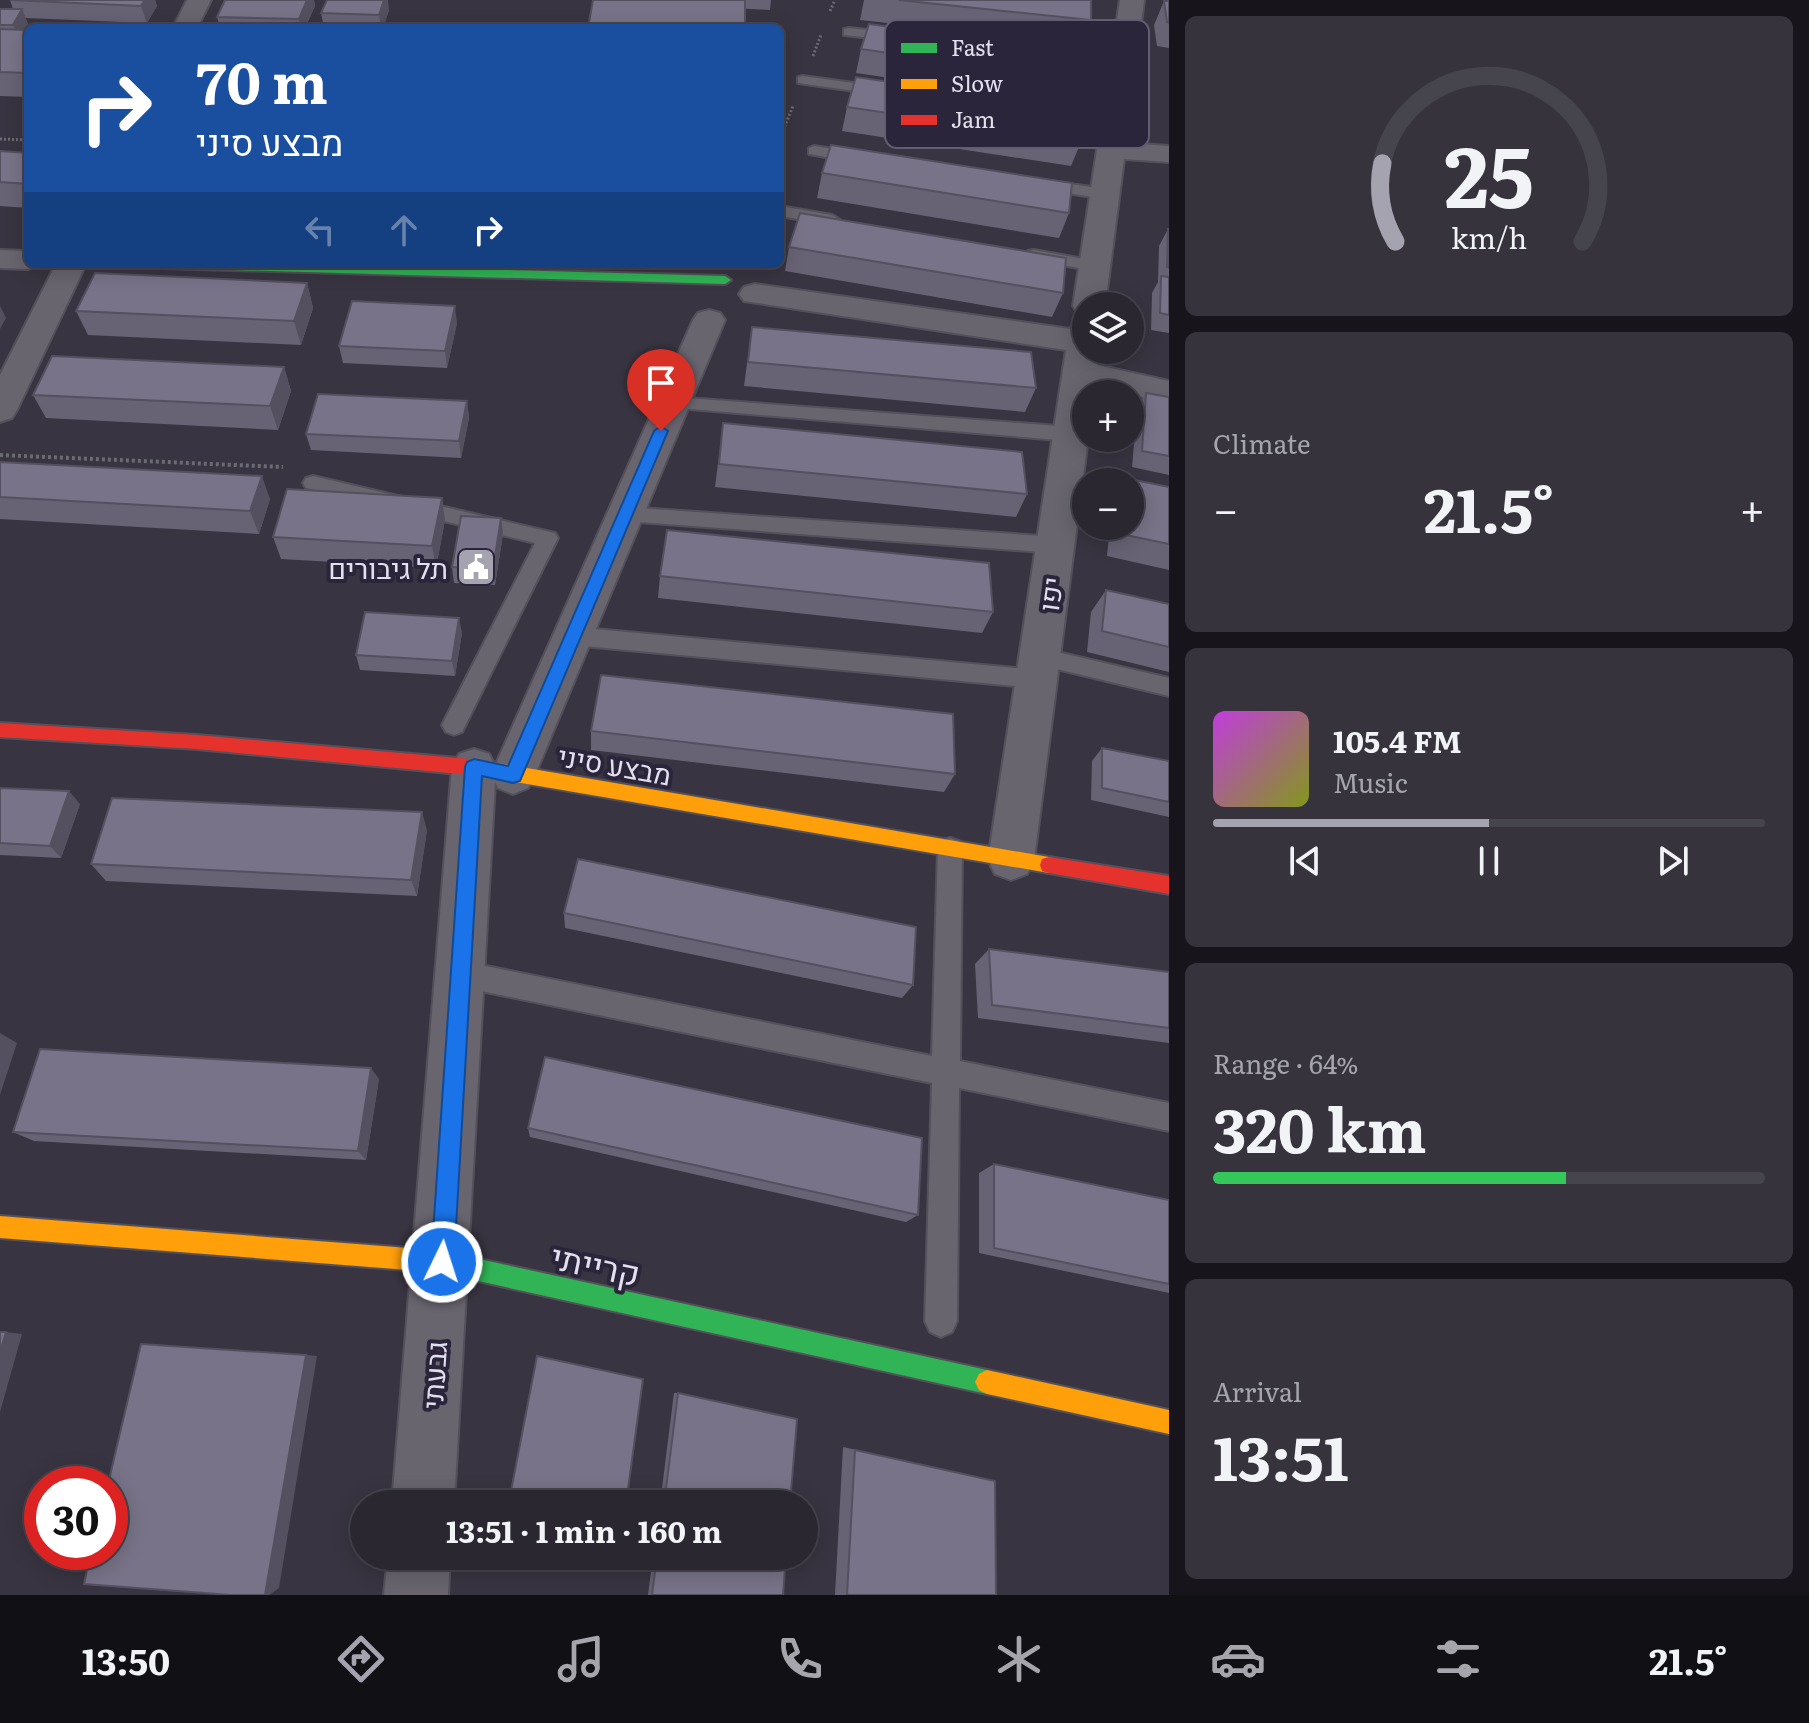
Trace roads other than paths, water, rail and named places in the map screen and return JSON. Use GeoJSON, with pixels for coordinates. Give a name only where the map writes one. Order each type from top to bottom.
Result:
{"type":"FeatureCollection","features":[{"type":"Feature","properties":{"kind":"street"},"geometry":{"type":"LineString","coordinates":[[187,24],[199,0]]}},
{"type":"Feature","properties":{"kind":"street","name":"יפו"},"geometry":{"type":"LineString","coordinates":[[1129,20],[1132,0]]}},
{"type":"Feature","properties":{"kind":"street","name":"יפו"},"geometry":{"type":"LineString","coordinates":[[1091,292],[1111,148]]}},
{"type":"Feature","properties":{"kind":"street"},"geometry":{"type":"LineString","coordinates":[[1149,148],[1169,154]]}},
{"type":"Feature","properties":{"kind":"street"},"geometry":{"type":"LineString","coordinates":[[0,259],[24,260]]}},
{"type":"Feature","properties":{"kind":"street"},"geometry":{"type":"LineString","coordinates":[[0,410],[69,268]]}},
{"type":"Feature","properties":{"kind":"street"},"geometry":{"type":"LineString","coordinates":[[304,268],[725,280]]}},
{"type":"Feature","properties":{"kind":"street"},"geometry":{"type":"LineString","coordinates":[[755,294],[1072,335]]}},
{"type":"Feature","properties":{"kind":"street","name":"גבעתי"},"geometry":{"type":"LineString","coordinates":[[424,1490],[480,756],[573,636],[709,320]]}},
{"type":"Feature","properties":{"kind":"street","name":"יפו"},"geometry":{"type":"LineString","coordinates":[[1011,860],[1081,364]]}},
{"type":"Feature","properties":{"kind":"street"},"geometry":{"type":"LineString","coordinates":[[1126,364],[1169,392]]}},
{"type":"Feature","properties":{"kind":"street","name":"מבצע סיני"},"geometry":{"type":"LineString","coordinates":[[0,730],[480,756],[950,849],[1169,885]]}},
{"type":"Feature","properties":{"kind":"street","name":"קרייתי"},"geometry":{"type":"LineString","coordinates":[[0,1227],[442,1262],[1169,1422]]}},
{"type":"Feature","properties":{"kind":"street"},"geometry":{"type":"LineString","coordinates":[[416,1595],[418,1570]]}},
{"type":"Feature","properties":{"kind":"lane"},"geometry":{"type":"LineString","coordinates":[[849,32],[885,36]]}},
{"type":"Feature","properties":{"kind":"lane"},"geometry":{"type":"LineString","coordinates":[[803,80],[885,91]]}},
{"type":"Feature","properties":{"kind":"lane"},"geometry":{"type":"LineString","coordinates":[[814,151],[875,160]]}},
{"type":"Feature","properties":{"kind":"lane"},"geometry":{"type":"LineString","coordinates":[[1028,183],[1105,194]]}},
{"type":"Feature","properties":{"kind":"lane"},"geometry":{"type":"LineString","coordinates":[[784,212],[843,222]]}},
{"type":"Feature","properties":{"kind":"lane"},"geometry":{"type":"LineString","coordinates":[[1016,252],[1095,266]]}},
{"type":"Feature","properties":{"kind":"lane"},"geometry":{"type":"LineString","coordinates":[[673,403],[1071,434]]}},
{"type":"Feature","properties":{"kind":"lane"},"geometry":{"type":"LineString","coordinates":[[313,483],[548,538],[480,756]]}},
{"type":"Feature","properties":{"kind":"lane"},"geometry":{"type":"LineString","coordinates":[[625,514],[1056,545]]}},
{"type":"Feature","properties":{"kind":"lane"},"geometry":{"type":"LineString","coordinates":[[573,636],[1038,668],[1169,687]]}},
{"type":"Feature","properties":{"kind":"lane"},"geometry":{"type":"LineString","coordinates":[[941,1321],[950,849]]}},
{"type":"Feature","properties":{"kind":"lane"},"geometry":{"type":"LineString","coordinates":[[461,974],[1169,1117]]}},
{"type":"Feature","properties":{"kind":"place","name":"תל גיבורים"},"geometry":{"type":"Point","coordinates":[476,567]}}]}
